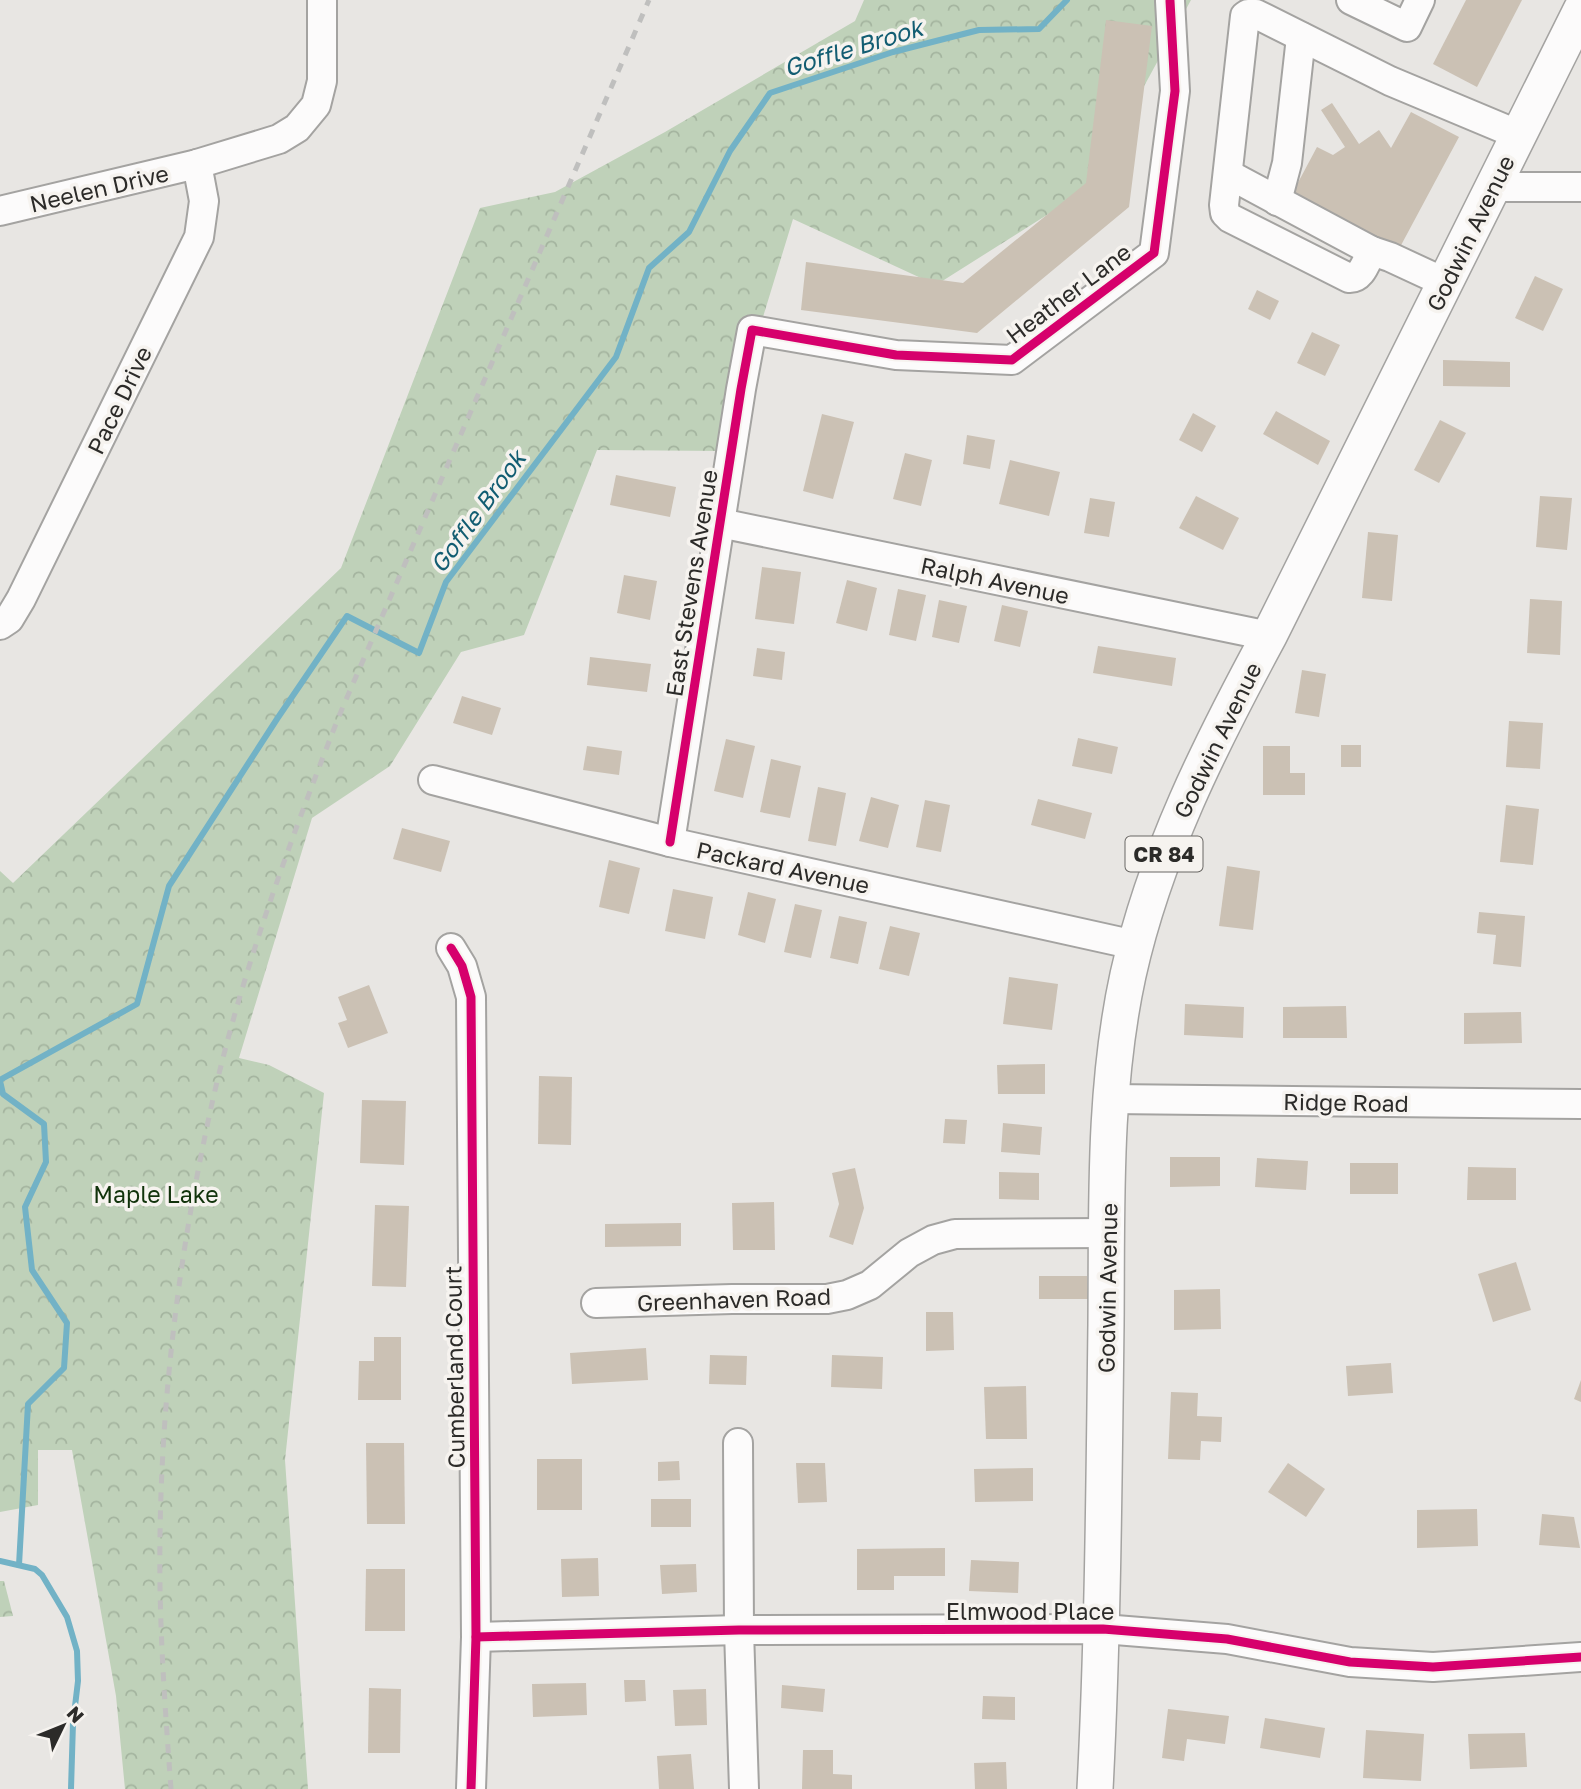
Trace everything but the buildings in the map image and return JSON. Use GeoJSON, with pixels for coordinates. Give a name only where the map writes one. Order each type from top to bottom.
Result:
{"type":"FeatureCollection","features":[{"type":"Feature","properties":{"kind":"main road","name":"Godwin Avenue"},"geometry":{"type":"LineString","coordinates":[[1095,1789],[1103,1629],[1111,1099],[1117,1038],[1135,945],[1152,887],[1180,813],[1214,738],[1269,636],[1581,10]]}},
{"type":"Feature","properties":{"kind":"street","name":"Neelen Drive"},"geometry":{"type":"LineString","coordinates":[[0,211],[197,164],[279,139],[298,128],[316,105],[322,81],[322,0]]}},
{"type":"Feature","properties":{"kind":"street"},"geometry":{"type":"LineString","coordinates":[[1351,0],[1407,27],[1420,0]]}},
{"type":"Feature","properties":{"kind":"street","name":"Heather Lane"},"geometry":{"type":"LineString","coordinates":[[752,330],[896,355],[1013,360],[1154,253],[1175,91],[1170,1]]}},
{"type":"Feature","properties":{"kind":"street"},"geometry":{"type":"LineString","coordinates":[[1372,251],[1359,275],[1353,279],[1349,278],[1230,218],[1225,213],[1244,19],[1248,13],[1256,14],[1390,81],[1519,135]]}},
{"type":"Feature","properties":{"kind":"street"},"geometry":{"type":"LineString","coordinates":[[1277,201],[1287,163],[1301,37]]}},
{"type":"Feature","properties":{"kind":"street","name":"Pace Drive"},"geometry":{"type":"LineString","coordinates":[[0,625],[9,619],[21,600],[199,237],[204,201],[197,164]]}},
{"type":"Feature","properties":{"kind":"street"},"geometry":{"type":"LineString","coordinates":[[1228,174],[1372,251],[1446,283]]}},
{"type":"Feature","properties":{"kind":"street"},"geometry":{"type":"LineString","coordinates":[[1493,187],[1581,187]]}},
{"type":"Feature","properties":{"kind":"street","name":"East Stevens Avenue"},"geometry":{"type":"LineString","coordinates":[[670,842],[752,330]]}},
{"type":"Feature","properties":{"kind":"street","name":"Ralph Avenue"},"geometry":{"type":"LineString","coordinates":[[720,523],[1269,636]]}},
{"type":"Feature","properties":{"kind":"street","name":"Packard Avenue"},"geometry":{"type":"LineString","coordinates":[[433,780],[670,842],[1135,945]]}},
{"type":"Feature","properties":{"kind":"street","name":"Cumberland Court"},"geometry":{"type":"LineString","coordinates":[[451,948],[462,966],[471,997],[476,1637],[471,1789]]}},
{"type":"Feature","properties":{"kind":"street","name":"Ridge Road"},"geometry":{"type":"LineString","coordinates":[[1111,1099],[1581,1104]]}},
{"type":"Feature","properties":{"kind":"street","name":"Greenhaven Road"},"geometry":{"type":"LineString","coordinates":[[596,1303],[827,1299],[870,1285],[909,1253],[933,1240],[955,1234],[1107,1233]]}},
{"type":"Feature","properties":{"kind":"street"},"geometry":{"type":"LineString","coordinates":[[738,1443],[739,1630],[744,1789]]}},
{"type":"Feature","properties":{"kind":"street","name":"Elmwood Place"},"geometry":{"type":"LineString","coordinates":[[476,1637],[739,1630],[1103,1629],[1227,1639],[1350,1662],[1433,1667],[1581,1657]]}},
{"type":"Feature","properties":{"kind":"green space","name":"Maple Lake"},"geometry":{"type":"Polygon","coordinates":[[[864,0],[1191,0],[1088,189],[936,285],[793,219],[722,451],[597,450],[524,635],[461,652],[390,766],[312,818],[239,1058],[269,1065],[324,1093],[285,1460],[308,1789],[125,1789],[116,1696],[72,1450],[38,1450],[38,1505],[0,1512],[0,871],[13,883],[341,568],[480,208],[555,192],[665,132],[855,21],[864,0]]]}},
{"type":"Feature","properties":{"kind":"green space"},"geometry":{"type":"Polygon","coordinates":[[[0,1581],[4,1581],[13,1616],[0,1617],[0,1581]]]}},
{"type":"Feature","properties":{"kind":"waterway","name":"Goffle Brook"},"geometry":{"type":"LineString","coordinates":[[0,1080],[137,1004],[169,886],[347,616],[419,653],[446,582],[616,357],[649,268],[689,232],[730,151],[770,93],[893,52],[979,30],[1039,29],[1067,0]]}},
{"type":"Feature","properties":{"kind":"waterway","name":"Goffle Brook"},"geometry":{"type":"LineString","coordinates":[[0,1081],[3,1094],[44,1124],[46,1162],[25,1207],[32,1270],[67,1323],[64,1368],[28,1404],[19,1565]]}},
{"type":"Feature","properties":{"kind":"waterway","name":"Goffle Brook"},"geometry":{"type":"LineString","coordinates":[[0,1561],[35,1569],[42,1575],[67,1617],[77,1651],[78,1681],[73,1723],[71,1789]]}},
{"type":"Feature","properties":{"kind":"railway"},"geometry":{"type":"LineString","coordinates":[[171,1789],[160,1585],[165,1418],[176,1306],[193,1196],[230,1032],[280,873],[339,716],[649,0]]}},
{"type":"Feature","properties":{"kind":"cycle path"},"geometry":{"type":"LineString","coordinates":[[670,842],[752,330],[896,355],[1012,360],[1154,253],[1175,91],[1170,1]]}},
{"type":"Feature","properties":{"kind":"cycle path"},"geometry":{"type":"LineString","coordinates":[[451,948],[462,966],[471,997],[476,1637],[471,1789]]}},
{"type":"Feature","properties":{"kind":"cycle path"},"geometry":{"type":"LineString","coordinates":[[476,1637],[739,1630],[1103,1629],[1227,1639],[1350,1662],[1433,1667],[1581,1657]]}}]}
